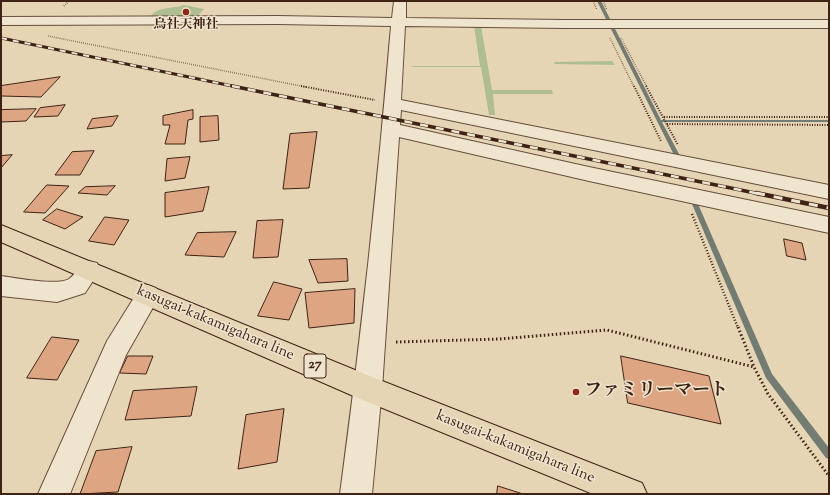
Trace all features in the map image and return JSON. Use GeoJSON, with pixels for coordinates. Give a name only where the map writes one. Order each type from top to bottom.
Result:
{"type":"FeatureCollection","features":[{"type":"Feature","properties":{"kind":"main road","name":"kasugai-kakamigahara line"},"geometry":{"type":"LineString","coordinates":[[1,233],[368,389],[630,494]]}},
{"type":"Feature","properties":{"kind":"street"},"geometry":{"type":"LineString","coordinates":[[356,494],[368,389],[391,128],[400,1]]}},
{"type":"Feature","properties":{"kind":"street"},"geometry":{"type":"LineString","coordinates":[[1,21],[278,20],[399,23],[829,24]]}},
{"type":"Feature","properties":{"kind":"street"},"geometry":{"type":"LineString","coordinates":[[392,103],[829,192]]}},
{"type":"Feature","properties":{"kind":"street"},"geometry":{"type":"LineString","coordinates":[[391,128],[684,195],[829,225]]}},
{"type":"Feature","properties":{"kind":"street"},"geometry":{"type":"LineString","coordinates":[[1,286],[57,292],[77,286],[89,270]]}},
{"type":"Feature","properties":{"kind":"street"},"geometry":{"type":"LineString","coordinates":[[54,494],[116,349],[148,295]]}},
{"type":"Feature","properties":{"kind":"path"},"geometry":{"type":"LineString","coordinates":[[593,1],[667,123],[829,125]]}},
{"type":"Feature","properties":{"kind":"path"},"geometry":{"type":"LineString","coordinates":[[603,1],[608,24],[678,161]]}},
{"type":"Feature","properties":{"kind":"path"},"geometry":{"type":"LineString","coordinates":[[45,36],[392,103]]}},
{"type":"Feature","properties":{"kind":"path"},"geometry":{"type":"LineString","coordinates":[[665,118],[829,117]]}},
{"type":"Feature","properties":{"kind":"path"},"geometry":{"type":"LineString","coordinates":[[684,195],[754,367],[768,394],[829,476]]}},
{"type":"Feature","properties":{"kind":"path"},"geometry":{"type":"LineString","coordinates":[[372,343],[499,339],[607,330],[754,367]]}},
{"type":"Feature","properties":{"kind":"green space"},"geometry":{"type":"Polygon","coordinates":[[[184,5],[204,9],[196,18],[153,19],[155,16],[151,16],[162,9],[184,5]]]}},
{"type":"Feature","properties":{"kind":"green space"},"geometry":{"type":"Polygon","coordinates":[[[474,26],[481,26],[492,90],[552,90],[553,94],[493,94],[495,115],[489,115],[481,67],[411,67],[480,66],[474,26]]]}},
{"type":"Feature","properties":{"kind":"green space"},"geometry":{"type":"Polygon","coordinates":[[[612,61],[615,65],[555,64],[554,62],[612,61]]]}},
{"type":"Feature","properties":{"kind":"building"},"geometry":{"type":"Polygon","coordinates":[[[60,77],[41,97],[1,96],[1,86],[60,77]]]}},
{"type":"Feature","properties":{"kind":"building"},"geometry":{"type":"Polygon","coordinates":[[[65,105],[58,116],[34,117],[40,108],[65,105]]]}},
{"type":"Feature","properties":{"kind":"building"},"geometry":{"type":"Polygon","coordinates":[[[36,109],[26,121],[1,122],[1,110],[36,109]]]}},
{"type":"Feature","properties":{"kind":"building"},"geometry":{"type":"Polygon","coordinates":[[[193,110],[193,119],[188,120],[185,144],[165,144],[170,125],[163,125],[163,116],[193,110]]]}},
{"type":"Feature","properties":{"kind":"building"},"geometry":{"type":"Polygon","coordinates":[[[118,116],[112,126],[87,129],[92,119],[118,116]]]}},
{"type":"Feature","properties":{"kind":"building"},"geometry":{"type":"Polygon","coordinates":[[[218,116],[219,140],[200,142],[200,117],[218,116]]]}},
{"type":"Feature","properties":{"kind":"building"},"geometry":{"type":"Polygon","coordinates":[[[317,132],[309,188],[283,189],[290,134],[317,132]]]}},
{"type":"Feature","properties":{"kind":"building"},"geometry":{"type":"Polygon","coordinates":[[[94,151],[80,175],[55,175],[72,152],[94,151]]]}},
{"type":"Feature","properties":{"kind":"building"},"geometry":{"type":"Polygon","coordinates":[[[12,155],[1,168],[1,156],[12,155]]]}},
{"type":"Feature","properties":{"kind":"building"},"geometry":{"type":"Polygon","coordinates":[[[190,157],[185,178],[165,181],[167,159],[190,157]]]}},
{"type":"Feature","properties":{"kind":"building"},"geometry":{"type":"Polygon","coordinates":[[[47,185],[69,186],[45,213],[24,212],[47,185]]]}},
{"type":"Feature","properties":{"kind":"building"},"geometry":{"type":"Polygon","coordinates":[[[115,186],[107,195],[78,193],[85,187],[115,186]]]}},
{"type":"Feature","properties":{"kind":"building"},"geometry":{"type":"Polygon","coordinates":[[[209,187],[203,211],[165,217],[165,193],[209,187]]]}},
{"type":"Feature","properties":{"kind":"building"},"geometry":{"type":"Polygon","coordinates":[[[57,209],[83,217],[65,229],[43,220],[57,209]]]}},
{"type":"Feature","properties":{"kind":"building"},"geometry":{"type":"Polygon","coordinates":[[[105,217],[129,220],[114,245],[89,241],[105,217]]]}},
{"type":"Feature","properties":{"kind":"building"},"geometry":{"type":"Polygon","coordinates":[[[283,220],[278,257],[253,258],[257,221],[283,220]]]}},
{"type":"Feature","properties":{"kind":"building"},"geometry":{"type":"Polygon","coordinates":[[[236,232],[224,257],[185,255],[197,233],[236,232]]]}},
{"type":"Feature","properties":{"kind":"building"},"geometry":{"type":"Polygon","coordinates":[[[784,239],[802,243],[806,260],[787,256],[784,239]]]}},
{"type":"Feature","properties":{"kind":"building"},"geometry":{"type":"Polygon","coordinates":[[[347,259],[348,281],[318,283],[309,260],[347,259]]]}},
{"type":"Feature","properties":{"kind":"building"},"geometry":{"type":"Polygon","coordinates":[[[274,282],[302,289],[289,320],[258,316],[274,282]]]}},
{"type":"Feature","properties":{"kind":"building"},"geometry":{"type":"Polygon","coordinates":[[[355,289],[354,323],[309,328],[305,293],[355,289]]]}},
{"type":"Feature","properties":{"kind":"building"},"geometry":{"type":"Polygon","coordinates":[[[52,337],[79,340],[57,380],[27,378],[52,337]]]}},
{"type":"Feature","properties":{"kind":"building"},"geometry":{"type":"Polygon","coordinates":[[[128,356],[153,356],[146,374],[120,373],[128,356]]]}},
{"type":"Feature","properties":{"kind":"building"},"geometry":{"type":"Polygon","coordinates":[[[621,356],[709,376],[721,424],[628,403],[621,356]]]}},
{"type":"Feature","properties":{"kind":"building"},"geometry":{"type":"Polygon","coordinates":[[[197,387],[191,416],[125,420],[133,391],[197,387]]]}},
{"type":"Feature","properties":{"kind":"building"},"geometry":{"type":"Polygon","coordinates":[[[284,409],[277,462],[238,469],[246,415],[284,409]]]}},
{"type":"Feature","properties":{"kind":"building"},"geometry":{"type":"Polygon","coordinates":[[[132,447],[118,492],[80,494],[96,451],[132,447]]]}},
{"type":"Feature","properties":{"kind":"building"},"geometry":{"type":"Polygon","coordinates":[[[498,486],[523,494],[497,494],[498,486]]]}},
{"type":"Feature","properties":{"kind":"waterway"},"geometry":{"type":"LineString","coordinates":[[599,1],[659,121]]}},
{"type":"Feature","properties":{"kind":"waterway"},"geometry":{"type":"LineString","coordinates":[[659,121],[829,121]]}},
{"type":"Feature","properties":{"kind":"waterway"},"geometry":{"type":"LineString","coordinates":[[659,121],[676,154]]}},
{"type":"Feature","properties":{"kind":"waterway"},"geometry":{"type":"LineString","coordinates":[[695,204],[769,376],[829,455]]}},
{"type":"Feature","properties":{"kind":"railway"},"geometry":{"type":"LineString","coordinates":[[1,38],[237,87]]}},
{"type":"Feature","properties":{"kind":"railway"},"geometry":{"type":"LineString","coordinates":[[232,86],[760,194]]}},
{"type":"Feature","properties":{"kind":"railway"},"geometry":{"type":"LineString","coordinates":[[756,193],[829,208]]}},
{"type":"Feature","properties":{"kind":"place","name":"烏社天神社"},"geometry":{"type":"Point","coordinates":[186,12]}},
{"type":"Feature","properties":{"kind":"place","name":"ファミリーマート"},"geometry":{"type":"Point","coordinates":[576,392]}}]}
